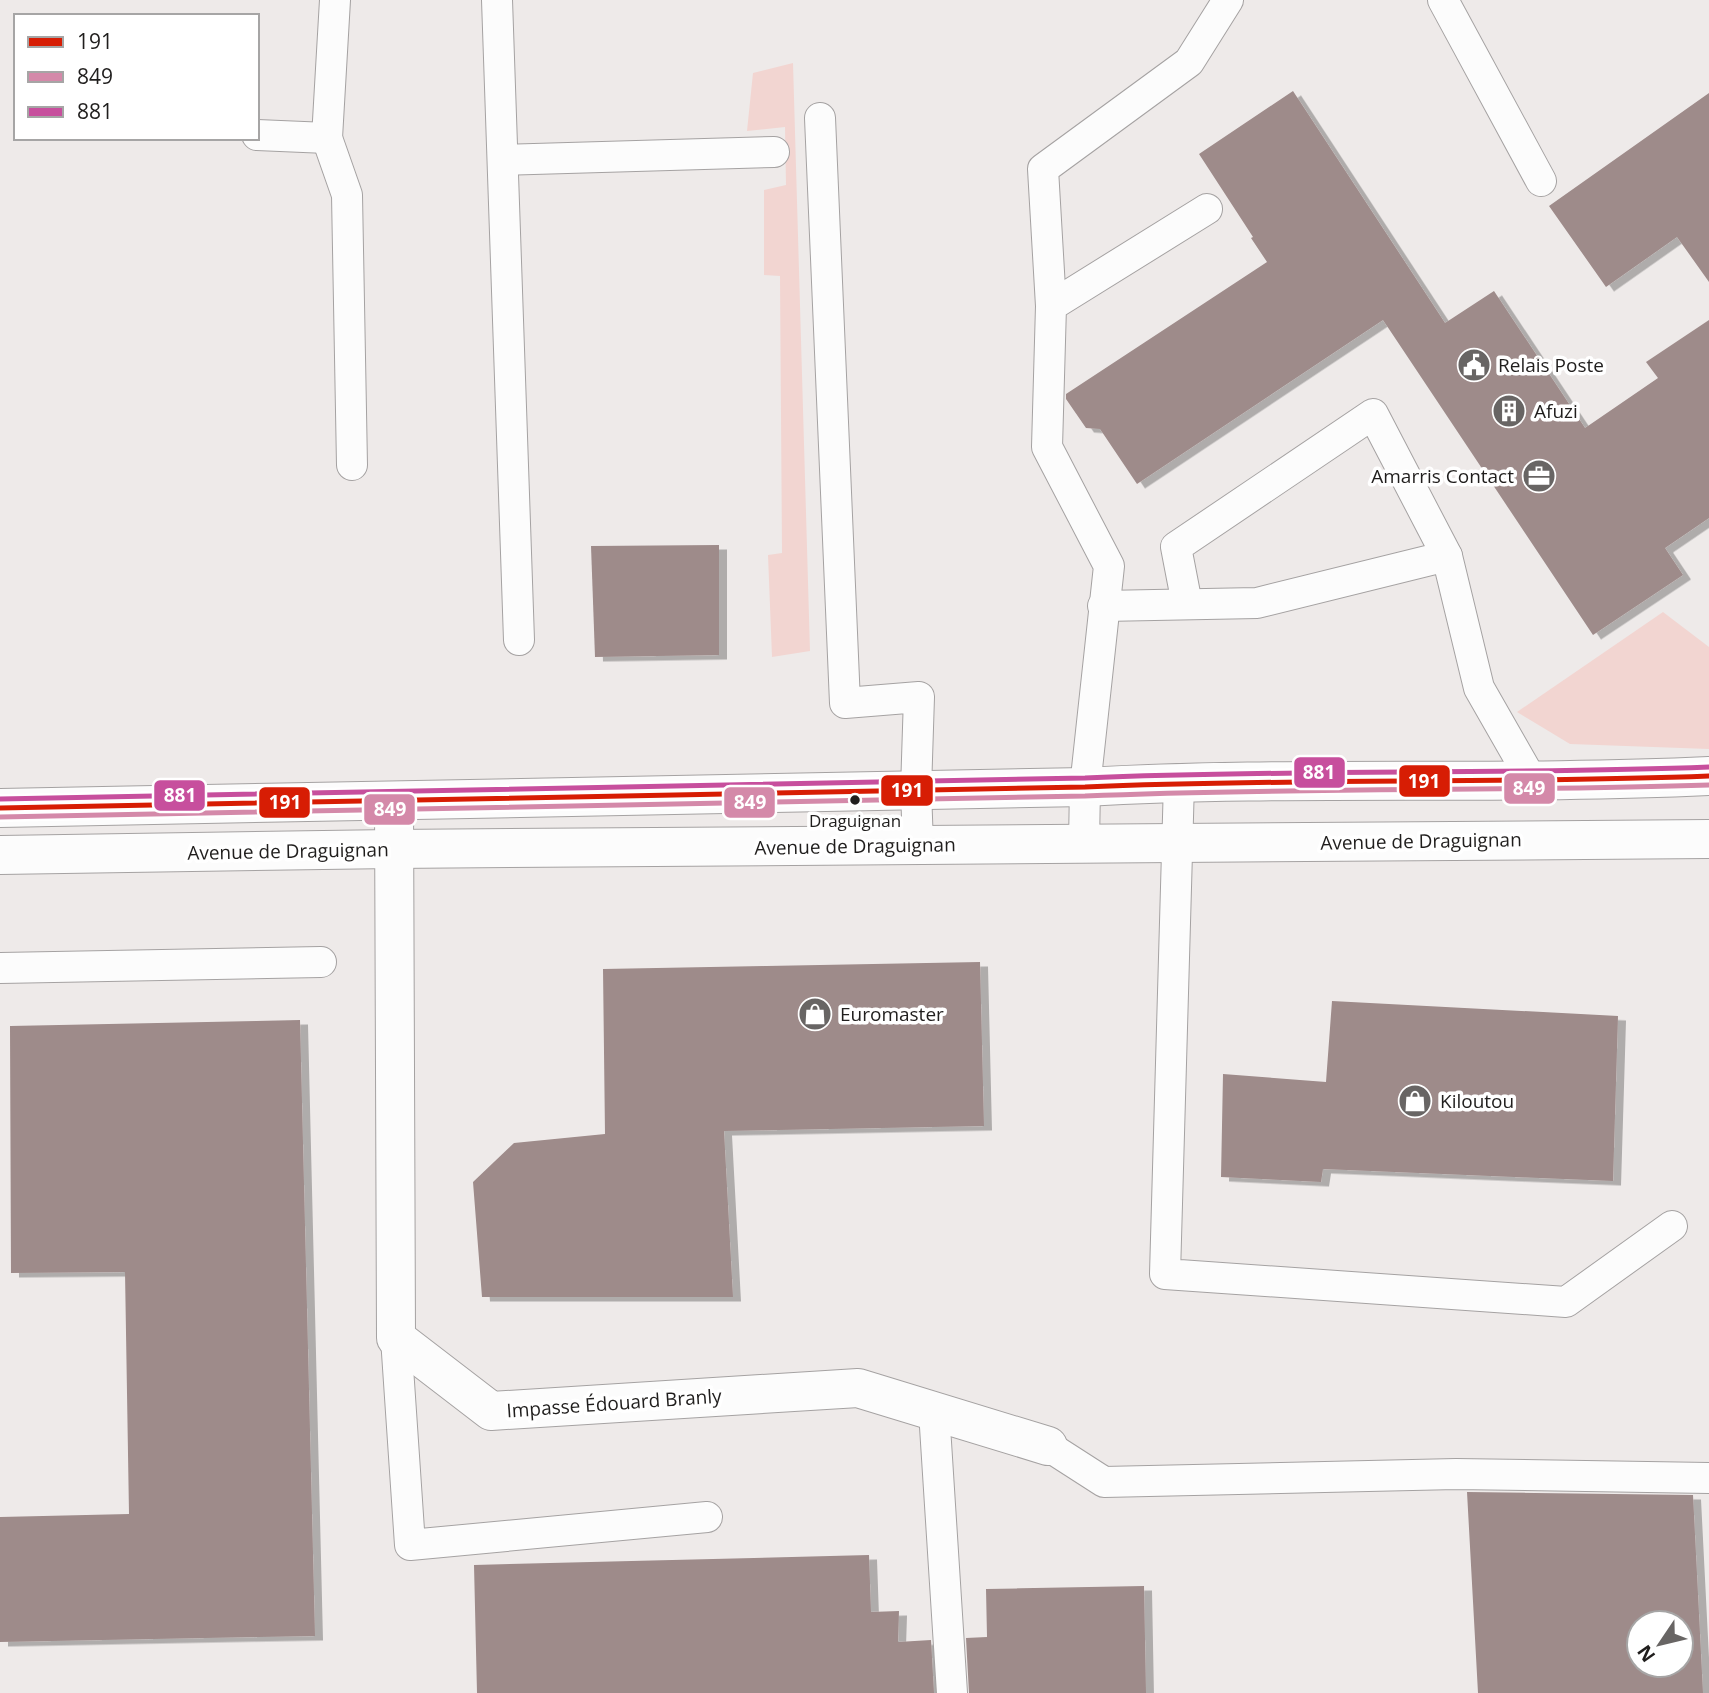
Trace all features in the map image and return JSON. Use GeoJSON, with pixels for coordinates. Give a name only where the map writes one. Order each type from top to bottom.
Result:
{"type":"FeatureCollection","features":[{"type":"Feature","properties":{"kind":"main road"},"geometry":{"type":"LineString","coordinates":[[0,808],[1085,787],[1179,782],[1390,782],[1709,776]]}},
{"type":"Feature","properties":{"kind":"main road"},"geometry":{"type":"LineString","coordinates":[[394,802],[392,849],[396,1338]]}},
{"type":"Feature","properties":{"kind":"main road","name":"Avenue de Draguignan"},"geometry":{"type":"LineString","coordinates":[[0,856],[392,849],[1709,839]]}},
{"type":"Feature","properties":{"kind":"main road","name":"Impasse Édouard Branly"},"geometry":{"type":"LineString","coordinates":[[396,1338],[491,1411],[858,1388],[1048,1446]]}},
{"type":"Feature","properties":{"kind":"lane"},"geometry":{"type":"LineString","coordinates":[[335,0],[327,138],[347,195],[352,465]]}},
{"type":"Feature","properties":{"kind":"lane"},"geometry":{"type":"LineString","coordinates":[[497,0],[519,640]]}},
{"type":"Feature","properties":{"kind":"lane"},"geometry":{"type":"LineString","coordinates":[[1084,843],[1085,787],[1109,566],[1046,447],[1051,306],[1043,169],[1189,62],[1228,0]]}},
{"type":"Feature","properties":{"kind":"lane"},"geometry":{"type":"LineString","coordinates":[[1443,0],[1541,181]]}},
{"type":"Feature","properties":{"kind":"lane"},"geometry":{"type":"LineString","coordinates":[[820,118],[845,703],[919,697],[916,790],[918,845]]}},
{"type":"Feature","properties":{"kind":"lane"},"geometry":{"type":"LineString","coordinates":[[259,135],[327,138]]}},
{"type":"Feature","properties":{"kind":"lane"},"geometry":{"type":"LineString","coordinates":[[503,160],[774,152]]}},
{"type":"Feature","properties":{"kind":"lane"},"geometry":{"type":"LineString","coordinates":[[1051,306],[1207,209]]}},
{"type":"Feature","properties":{"kind":"lane"},"geometry":{"type":"LineString","coordinates":[[1187,604],[1176,547],[1373,414],[1447,556],[1479,688],[1531,779]]}},
{"type":"Feature","properties":{"kind":"lane"},"geometry":{"type":"LineString","coordinates":[[1103,606],[1257,603],[1447,556]]}},
{"type":"Feature","properties":{"kind":"lane"},"geometry":{"type":"LineString","coordinates":[[1179,782],[1165,1273],[1566,1302],[1672,1226]]}},
{"type":"Feature","properties":{"kind":"lane"},"geometry":{"type":"LineString","coordinates":[[0,968],[321,962]]}},
{"type":"Feature","properties":{"kind":"lane"},"geometry":{"type":"LineString","coordinates":[[396,1338],[410,1545],[706,1517]]}},
{"type":"Feature","properties":{"kind":"lane"},"geometry":{"type":"LineString","coordinates":[[934,1411],[952,1693]]}},
{"type":"Feature","properties":{"kind":"lane"},"geometry":{"type":"LineString","coordinates":[[1048,1446],[1104,1482],[1456,1474],[1709,1478]]}},
{"type":"Feature","properties":{"kind":"shaded area"},"geometry":{"type":"Polygon","coordinates":[[[793,63],[810,651],[772,657],[768,555],[782,553],[780,276],[764,275],[764,190],[786,185],[785,127],[747,131],[753,73],[793,63]]]}},
{"type":"Feature","properties":{"kind":"shaded area"},"geometry":{"type":"Polygon","coordinates":[[[1663,612],[1709,647],[1709,749],[1570,744],[1517,712],[1663,612]]]}},
{"type":"Feature","properties":{"kind":"building"},"geometry":{"type":"Polygon","coordinates":[[[1293,91],[1445,323],[1494,291],[1585,428],[1658,378],[1646,362],[1709,320],[1709,518],[1665,548],[1683,575],[1593,635],[1383,320],[1137,484],[1100,429],[1086,428],[1066,399],[1066,394],[1267,262],[1199,154],[1293,91]]]}},
{"type":"Feature","properties":{"kind":"building"},"geometry":{"type":"Polygon","coordinates":[[[1709,93],[1709,282],[1677,237],[1606,287],[1549,206],[1709,93]]]}},
{"type":"Feature","properties":{"kind":"building"},"geometry":{"type":"Polygon","coordinates":[[[719,545],[719,655],[595,657],[591,546],[719,545]]]}},
{"type":"Feature","properties":{"kind":"building"},"geometry":{"type":"Polygon","coordinates":[[[980,962],[984,1126],[724,1131],[733,1297],[482,1297],[473,1182],[514,1143],[605,1134],[603,969],[980,962]]]}},
{"type":"Feature","properties":{"kind":"building"},"geometry":{"type":"Polygon","coordinates":[[[1332,1001],[1618,1016],[1613,1181],[1323,1169],[1321,1182],[1221,1177],[1223,1074],[1326,1082],[1332,1001]]]}},
{"type":"Feature","properties":{"kind":"building"},"geometry":{"type":"Polygon","coordinates":[[[300,1020],[315,1636],[0,1642],[0,1517],[129,1514],[125,1272],[11,1273],[10,1026],[300,1020]]]}},
{"type":"Feature","properties":{"kind":"building"},"geometry":{"type":"Polygon","coordinates":[[[1467,1492],[1693,1495],[1703,1693],[1478,1693],[1467,1492]]]}},
{"type":"Feature","properties":{"kind":"building"},"geometry":{"type":"Polygon","coordinates":[[[869,1555],[871,1612],[899,1611],[898,1642],[931,1640],[934,1693],[477,1693],[474,1565],[869,1555]]]}},
{"type":"Feature","properties":{"kind":"building"},"geometry":{"type":"Polygon","coordinates":[[[1144,1586],[1146,1693],[969,1693],[966,1638],[987,1637],[986,1589],[1144,1586]]]}},
{"type":"Feature","properties":{"kind":"transit line","name":"881"},"geometry":{"type":"LineString","coordinates":[[0,799],[1163,775],[1709,767]]}},
{"type":"Feature","properties":{"kind":"transit line","name":"191"},"geometry":{"type":"LineString","coordinates":[[0,808],[1163,784],[1709,776]]}},
{"type":"Feature","properties":{"kind":"transit line","name":"849"},"geometry":{"type":"LineString","coordinates":[[0,817],[1241,791],[1709,785]]}},
{"type":"Feature","properties":{"kind":"place","name":"Relais Poste"},"geometry":{"type":"Point","coordinates":[1474,365]}},
{"type":"Feature","properties":{"kind":"place","name":"Afuzi"},"geometry":{"type":"Point","coordinates":[1509,411]}},
{"type":"Feature","properties":{"kind":"place","name":"Amarris Contact"},"geometry":{"type":"Point","coordinates":[1539,476]}},
{"type":"Feature","properties":{"kind":"place","name":"Draguignan"},"geometry":{"type":"Point","coordinates":[855,800]}},
{"type":"Feature","properties":{"kind":"place","name":"Euromaster"},"geometry":{"type":"Point","coordinates":[815,1014]}},
{"type":"Feature","properties":{"kind":"place","name":"Kiloutou"},"geometry":{"type":"Point","coordinates":[1415,1101]}}]}
